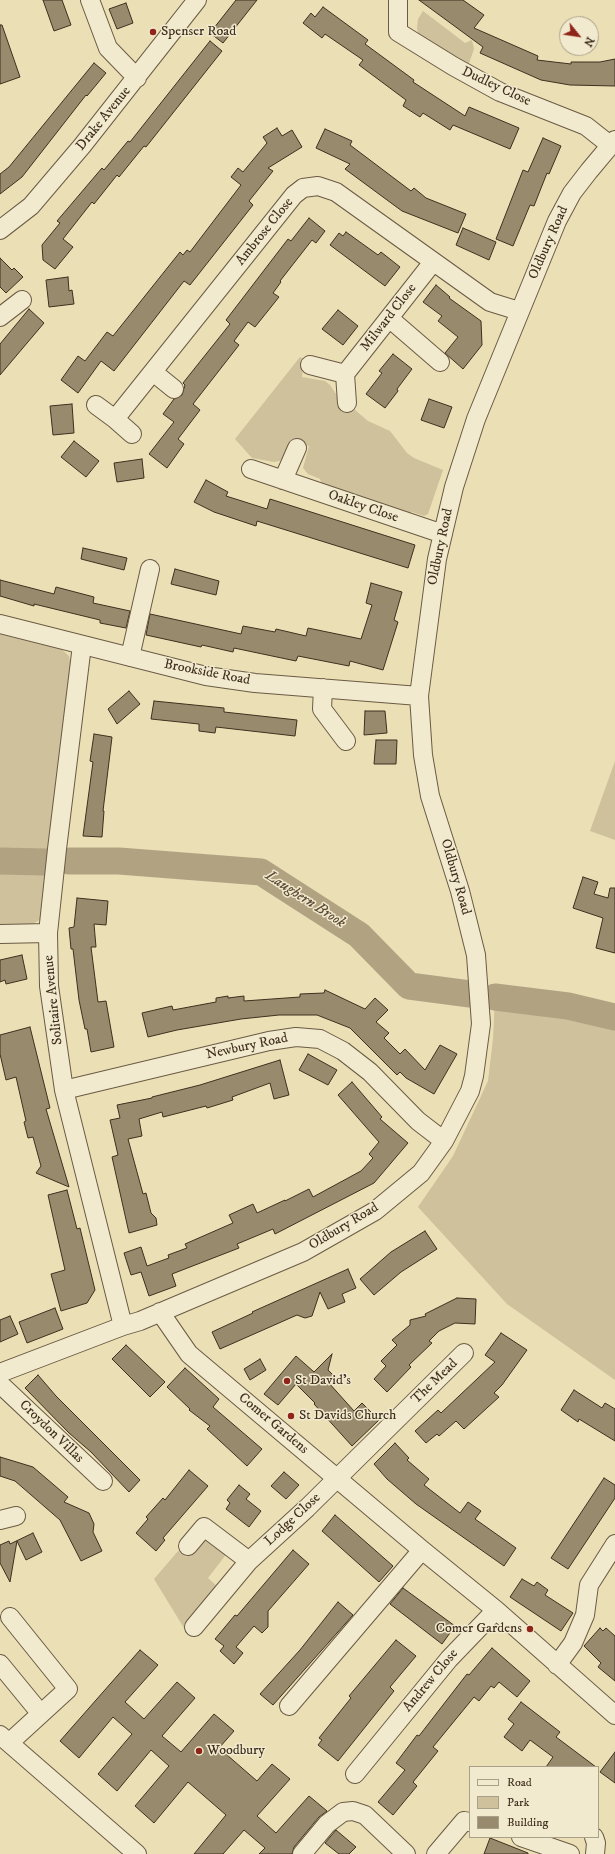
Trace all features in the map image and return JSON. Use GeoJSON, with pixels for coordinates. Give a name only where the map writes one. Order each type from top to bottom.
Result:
{"type":"FeatureCollection","features":[{"type":"Feature","properties":{"kind":"street"},"geometry":{"type":"LineString","coordinates":[[90,0],[108,48],[137,78]]}},
{"type":"Feature","properties":{"kind":"street","name":"Drake Avenue"},"geometry":{"type":"LineString","coordinates":[[0,230],[31,206],[137,78],[197,0]]}},
{"type":"Feature","properties":{"kind":"street","name":"Dudley Close"},"geometry":{"type":"LineString","coordinates":[[398,8],[398,32],[453,66],[500,92],[586,126],[613,143]]}},
{"type":"Feature","properties":{"kind":"street","name":"Oldbury Road"},"geometry":{"type":"LineString","coordinates":[[0,1373],[123,1326],[140,1322],[160,1312],[303,1252],[375,1211],[421,1173],[444,1141],[470,1091],[474,1076],[481,1024],[476,955],[460,891],[430,796],[423,755],[419,696],[437,559],[454,487],[476,419],[557,221],[572,193],[613,143]]}},
{"type":"Feature","properties":{"kind":"street","name":"Ambrose Close"},"geometry":{"type":"LineString","coordinates":[[115,419],[294,195],[303,188],[318,186],[336,192],[490,302],[519,311]]}},
{"type":"Feature","properties":{"kind":"street","name":"Milward Close"},"geometry":{"type":"LineString","coordinates":[[346,374],[433,262]]}},
{"type":"Feature","properties":{"kind":"street"},"geometry":{"type":"LineString","coordinates":[[0,317],[22,300]]}},
{"type":"Feature","properties":{"kind":"street"},"geometry":{"type":"LineString","coordinates":[[389,318],[440,362]]}},
{"type":"Feature","properties":{"kind":"street"},"geometry":{"type":"LineString","coordinates":[[310,365],[346,374],[348,403]]}},
{"type":"Feature","properties":{"kind":"street"},"geometry":{"type":"LineString","coordinates":[[153,372],[174,389]]}},
{"type":"Feature","properties":{"kind":"street"},"geometry":{"type":"LineString","coordinates":[[96,405],[132,434]]}},
{"type":"Feature","properties":{"kind":"street"},"geometry":{"type":"LineString","coordinates":[[283,480],[297,448]]}},
{"type":"Feature","properties":{"kind":"street","name":"Oakley Close"},"geometry":{"type":"LineString","coordinates":[[251,469],[443,534]]}},
{"type":"Feature","properties":{"kind":"street"},"geometry":{"type":"LineString","coordinates":[[130,657],[150,569]]}},
{"type":"Feature","properties":{"kind":"street","name":"Brookside Road"},"geometry":{"type":"LineString","coordinates":[[0,624],[206,676],[255,683],[419,696]]}},
{"type":"Feature","properties":{"kind":"street","name":"Solitaire Avenue"},"geometry":{"type":"LineString","coordinates":[[82,645],[48,933],[49,986],[64,1090],[123,1326]]}},
{"type":"Feature","properties":{"kind":"street"},"geometry":{"type":"LineString","coordinates":[[323,688],[322,709],[346,741]]}},
{"type":"Feature","properties":{"kind":"street"},"geometry":{"type":"LineString","coordinates":[[0,934],[48,933]]}},
{"type":"Feature","properties":{"kind":"street","name":"Newbury Road"},"geometry":{"type":"LineString","coordinates":[[64,1090],[269,1041],[296,1037],[320,1039],[343,1051],[370,1072],[418,1122],[444,1141]]}},
{"type":"Feature","properties":{"kind":"street","name":"Comer Gardens"},"geometry":{"type":"LineString","coordinates":[[160,1312],[189,1354],[422,1550],[496,1610],[615,1715]]}},
{"type":"Feature","properties":{"kind":"street","name":"The Mead"},"geometry":{"type":"LineString","coordinates":[[337,1477],[464,1353]]}},
{"type":"Feature","properties":{"kind":"street","name":"Croydon Villas"},"geometry":{"type":"LineString","coordinates":[[0,1384],[103,1481]]}},
{"type":"Feature","properties":{"kind":"street","name":"Lodge Close"},"geometry":{"type":"LineString","coordinates":[[194,1627],[249,1561],[307,1508],[337,1477]]}},
{"type":"Feature","properties":{"kind":"street"},"geometry":{"type":"LineString","coordinates":[[188,1546],[204,1527],[249,1561]]}},
{"type":"Feature","properties":{"kind":"street"},"geometry":{"type":"LineString","coordinates":[[557,1665],[573,1643],[585,1615],[589,1585],[615,1544]]}},
{"type":"Feature","properties":{"kind":"street"},"geometry":{"type":"LineString","coordinates":[[289,1706],[422,1550]]}},
{"type":"Feature","properties":{"kind":"street","name":"Andrew Close"},"geometry":{"type":"LineString","coordinates":[[355,1774],[376,1760],[449,1659],[496,1610]]}},
{"type":"Feature","properties":{"kind":"street"},"geometry":{"type":"LineString","coordinates":[[10,1617],[68,1689],[40,1714],[4,1739],[22,1764],[137,1854]]}},
{"type":"Feature","properties":{"kind":"street"},"geometry":{"type":"LineString","coordinates":[[0,1664],[40,1714]]}},
{"type":"Feature","properties":{"kind":"street"},"geometry":{"type":"LineString","coordinates":[[302,1854],[327,1824],[343,1812],[353,1811],[365,1815],[406,1854]]}},
{"type":"Feature","properties":{"kind":"street"},"geometry":{"type":"LineString","coordinates":[[436,1854],[464,1822],[469,1822]]}},
{"type":"Feature","properties":{"kind":"street"},"geometry":{"type":"LineString","coordinates":[[524,1838],[570,1854]]}},
{"type":"Feature","properties":{"kind":"street"},"geometry":{"type":"LineString","coordinates":[[594,1838],[596,1843],[595,1854]]}},
{"type":"Feature","properties":{"kind":"green space"},"geometry":{"type":"Polygon","coordinates":[[[423,11],[465,43],[472,40],[474,49],[468,66],[418,34],[418,19],[423,11]]]}},
{"type":"Feature","properties":{"kind":"green space"},"geometry":{"type":"Polygon","coordinates":[[[300,357],[304,359],[302,377],[325,381],[330,385],[338,397],[337,404],[340,409],[355,410],[368,421],[390,431],[407,453],[414,458],[443,470],[428,514],[424,516],[412,512],[408,514],[322,485],[320,479],[308,474],[303,468],[309,446],[290,440],[285,455],[280,461],[274,462],[252,458],[235,439],[300,357]]]}},
{"type":"Feature","properties":{"kind":"green space"},"geometry":{"type":"Polygon","coordinates":[[[0,632],[59,647],[69,656],[71,666],[41,919],[29,926],[0,927],[0,632]]]}},
{"type":"Feature","properties":{"kind":"green space"},"geometry":{"type":"Polygon","coordinates":[[[615,761],[615,840],[590,831],[615,761]]]}},
{"type":"Feature","properties":{"kind":"green space"},"geometry":{"type":"Polygon","coordinates":[[[495,997],[568,1006],[615,1017],[615,1380],[507,1304],[418,1207],[453,1156],[488,1081],[493,1039],[495,997]]]}},
{"type":"Feature","properties":{"kind":"green space"},"geometry":{"type":"Polygon","coordinates":[[[208,1536],[228,1552],[208,1578],[219,1588],[184,1628],[154,1579],[178,1551],[186,1557],[202,1538],[208,1536]]]}},
{"type":"Feature","properties":{"kind":"building"},"geometry":{"type":"Polygon","coordinates":[[[43,0],[62,0],[71,25],[54,31],[43,0]]]}},
{"type":"Feature","properties":{"kind":"building"},"geometry":{"type":"Polygon","coordinates":[[[236,0],[257,0],[223,43],[210,33],[236,0]]]}},
{"type":"Feature","properties":{"kind":"building"},"geometry":{"type":"Polygon","coordinates":[[[419,0],[463,0],[484,15],[474,28],[538,56],[537,60],[571,64],[571,62],[600,62],[615,59],[615,86],[570,85],[541,80],[480,53],[483,47],[419,0]]]}},
{"type":"Feature","properties":{"kind":"building"},"geometry":{"type":"Polygon","coordinates":[[[126,3],[133,23],[117,29],[109,9],[126,3]]]}},
{"type":"Feature","properties":{"kind":"building"},"geometry":{"type":"Polygon","coordinates":[[[323,7],[368,40],[365,44],[414,80],[413,82],[465,116],[469,107],[519,128],[510,149],[453,125],[450,130],[423,113],[420,117],[403,106],[406,100],[359,65],[363,60],[325,34],[322,38],[303,23],[311,13],[315,17],[323,7]]]}},
{"type":"Feature","properties":{"kind":"building"},"geometry":{"type":"Polygon","coordinates":[[[0,25],[2,25],[20,77],[0,84],[0,25]]]}},
{"type":"Feature","properties":{"kind":"building"},"geometry":{"type":"Polygon","coordinates":[[[210,41],[222,51],[146,147],[144,146],[119,177],[117,175],[94,204],[92,202],[63,239],[73,247],[55,269],[43,260],[42,245],[60,223],[57,221],[102,168],[104,170],[128,141],[130,142],[210,41]]]}},
{"type":"Feature","properties":{"kind":"building"},"geometry":{"type":"Polygon","coordinates":[[[94,63],[106,73],[87,96],[86,95],[22,177],[0,194],[0,174],[9,167],[94,63]]]}},
{"type":"Feature","properties":{"kind":"building"},"geometry":{"type":"Polygon","coordinates":[[[277,128],[282,136],[292,130],[302,147],[268,168],[273,171],[249,201],[253,205],[190,285],[184,281],[114,371],[101,361],[78,393],[61,380],[78,356],[85,361],[107,332],[113,336],[180,252],[183,255],[187,250],[190,252],[241,185],[231,177],[238,168],[243,172],[267,143],[263,137],[277,128]]]}},
{"type":"Feature","properties":{"kind":"building"},"geometry":{"type":"Polygon","coordinates":[[[325,129],[352,141],[350,145],[411,191],[414,188],[426,198],[466,214],[458,233],[402,211],[345,169],[350,164],[316,148],[325,129]]]}},
{"type":"Feature","properties":{"kind":"building"},"geometry":{"type":"Polygon","coordinates":[[[543,138],[561,146],[549,174],[547,173],[534,206],[530,205],[513,246],[496,239],[523,170],[528,172],[543,138]]]}},
{"type":"Feature","properties":{"kind":"building"},"geometry":{"type":"Polygon","coordinates":[[[309,218],[325,231],[316,243],[312,240],[280,281],[281,282],[273,293],[279,297],[255,327],[248,322],[234,341],[239,345],[193,404],[200,410],[178,439],[184,444],[167,468],[149,454],[174,422],[163,414],[174,399],[182,395],[185,385],[183,383],[230,324],[226,320],[288,239],[291,241],[309,218]]]}},
{"type":"Feature","properties":{"kind":"building"},"geometry":{"type":"Polygon","coordinates":[[[463,228],[496,242],[489,260],[456,245],[463,228]]]}},
{"type":"Feature","properties":{"kind":"building"},"geometry":{"type":"Polygon","coordinates":[[[346,232],[378,255],[381,252],[400,267],[385,286],[330,245],[339,233],[343,236],[346,232]]]}},
{"type":"Feature","properties":{"kind":"building"},"geometry":{"type":"Polygon","coordinates":[[[0,258],[12,270],[14,268],[23,277],[6,293],[0,287],[0,258]]]}},
{"type":"Feature","properties":{"kind":"building"},"geometry":{"type":"Polygon","coordinates":[[[68,277],[69,291],[72,290],[74,304],[49,307],[46,280],[68,277]]]}},
{"type":"Feature","properties":{"kind":"building"},"geometry":{"type":"Polygon","coordinates":[[[436,285],[450,297],[449,298],[481,321],[482,345],[463,369],[445,353],[458,337],[438,321],[442,316],[423,302],[436,285]]]}},
{"type":"Feature","properties":{"kind":"building"},"geometry":{"type":"Polygon","coordinates":[[[29,309],[44,323],[0,375],[0,344],[29,309]]]}},
{"type":"Feature","properties":{"kind":"building"},"geometry":{"type":"Polygon","coordinates":[[[338,310],[358,326],[343,345],[322,329],[338,310]]]}},
{"type":"Feature","properties":{"kind":"building"},"geometry":{"type":"Polygon","coordinates":[[[393,354],[412,369],[385,408],[366,394],[382,373],[379,371],[393,354]]]}},
{"type":"Feature","properties":{"kind":"building"},"geometry":{"type":"Polygon","coordinates":[[[429,399],[452,407],[444,428],[421,420],[429,399]]]}},
{"type":"Feature","properties":{"kind":"building"},"geometry":{"type":"Polygon","coordinates":[[[72,404],[74,433],[53,435],[50,406],[72,404]]]}},
{"type":"Feature","properties":{"kind":"building"},"geometry":{"type":"Polygon","coordinates":[[[74,441],[99,461],[86,477],[61,457],[74,441]]]}},
{"type":"Feature","properties":{"kind":"building"},"geometry":{"type":"Polygon","coordinates":[[[142,459],[144,478],[117,482],[114,463],[142,459]]]}},
{"type":"Feature","properties":{"kind":"building"},"geometry":{"type":"Polygon","coordinates":[[[206,480],[228,492],[226,496],[267,509],[270,499],[415,545],[408,568],[257,521],[256,526],[214,512],[194,502],[206,480]]]}},
{"type":"Feature","properties":{"kind":"building"},"geometry":{"type":"Polygon","coordinates":[[[83,548],[127,558],[124,570],[81,559],[83,548]]]}},
{"type":"Feature","properties":{"kind":"building"},"geometry":{"type":"Polygon","coordinates":[[[175,569],[219,581],[216,595],[171,584],[175,569]]]}},
{"type":"Feature","properties":{"kind":"building"},"geometry":{"type":"Polygon","coordinates":[[[0,580],[54,594],[56,587],[94,597],[93,603],[130,611],[126,628],[100,623],[100,620],[34,604],[34,606],[0,596],[0,580]]]}},
{"type":"Feature","properties":{"kind":"building"},"geometry":{"type":"Polygon","coordinates":[[[371,583],[402,592],[394,620],[398,622],[383,670],[350,661],[349,666],[298,656],[296,661],[234,648],[233,652],[202,645],[201,647],[146,635],[150,614],[241,634],[243,626],[275,632],[276,629],[306,636],[308,628],[361,639],[372,605],[366,603],[371,583]]]}},
{"type":"Feature","properties":{"kind":"building"},"geometry":{"type":"Polygon","coordinates":[[[129,691],[140,704],[117,724],[108,709],[129,691]]]}},
{"type":"Feature","properties":{"kind":"building"},"geometry":{"type":"Polygon","coordinates":[[[154,701],[224,708],[224,712],[297,720],[295,736],[216,727],[215,733],[199,731],[199,724],[151,719],[154,701]]]}},
{"type":"Feature","properties":{"kind":"building"},"geometry":{"type":"Polygon","coordinates":[[[365,711],[385,711],[387,733],[364,735],[365,711]]]}},
{"type":"Feature","properties":{"kind":"building"},"geometry":{"type":"Polygon","coordinates":[[[94,734],[112,737],[103,811],[102,837],[83,836],[93,762],[90,761],[94,734]]]}},
{"type":"Feature","properties":{"kind":"building"},"geometry":{"type":"Polygon","coordinates":[[[376,740],[397,740],[396,764],[374,764],[376,740]]]}},
{"type":"Feature","properties":{"kind":"building"},"geometry":{"type":"Polygon","coordinates":[[[583,877],[598,882],[594,894],[608,898],[610,888],[615,888],[615,953],[596,948],[603,918],[573,908],[583,877]]]}},
{"type":"Feature","properties":{"kind":"building"},"geometry":{"type":"Polygon","coordinates":[[[77,898],[108,901],[106,925],[94,924],[96,947],[91,947],[98,1002],[106,1001],[114,1047],[91,1052],[87,1029],[85,1029],[79,1000],[69,928],[74,927],[77,898]]]}},
{"type":"Feature","properties":{"kind":"building"},"geometry":{"type":"Polygon","coordinates":[[[22,955],[27,979],[6,984],[5,980],[0,982],[0,960],[22,955]]]}},
{"type":"Feature","properties":{"kind":"building"},"geometry":{"type":"Polygon","coordinates":[[[325,990],[365,1009],[375,998],[388,1010],[376,1022],[389,1033],[384,1038],[400,1054],[405,1049],[425,1070],[440,1045],[457,1054],[434,1094],[406,1078],[400,1072],[397,1075],[350,1028],[317,1015],[279,1015],[241,1019],[177,1030],[148,1037],[142,1013],[172,1006],[173,1010],[216,1002],[216,998],[228,996],[228,998],[244,996],[244,1001],[300,997],[300,994],[324,993],[325,990]]]}},
{"type":"Feature","properties":{"kind":"building"},"geometry":{"type":"Polygon","coordinates":[[[30,1027],[50,1108],[46,1109],[69,1187],[36,1173],[41,1166],[33,1137],[28,1138],[24,1122],[26,1121],[16,1077],[6,1080],[0,1054],[0,1035],[30,1027]]]}},
{"type":"Feature","properties":{"kind":"building"},"geometry":{"type":"Polygon","coordinates":[[[308,1054],[337,1070],[328,1085],[299,1070],[308,1054]]]}},
{"type":"Feature","properties":{"kind":"building"},"geometry":{"type":"Polygon","coordinates":[[[280,1060],[289,1095],[274,1099],[270,1083],[232,1097],[233,1100],[207,1108],[206,1106],[163,1117],[162,1112],[139,1119],[142,1136],[128,1139],[143,1194],[146,1193],[151,1213],[156,1218],[157,1225],[129,1233],[112,1157],[118,1155],[110,1120],[120,1118],[117,1105],[152,1098],[200,1085],[280,1060]]]}},
{"type":"Feature","properties":{"kind":"building"},"geometry":{"type":"Polygon","coordinates":[[[352,1082],[382,1117],[380,1119],[408,1143],[374,1183],[275,1234],[273,1229],[237,1244],[239,1248],[172,1274],[176,1286],[149,1296],[141,1272],[131,1275],[124,1253],[141,1247],[147,1266],[169,1258],[168,1255],[187,1248],[185,1244],[233,1223],[229,1215],[253,1204],[257,1213],[309,1189],[313,1197],[361,1171],[373,1158],[369,1154],[379,1142],[338,1095],[352,1082]]]}},
{"type":"Feature","properties":{"kind":"building"},"geometry":{"type":"Polygon","coordinates":[[[67,1190],[77,1229],[80,1228],[95,1290],[87,1303],[61,1311],[51,1274],[65,1270],[48,1195],[67,1190]]]}},
{"type":"Feature","properties":{"kind":"building"},"geometry":{"type":"Polygon","coordinates":[[[425,1231],[437,1249],[401,1272],[374,1295],[360,1279],[391,1252],[425,1231]]]}},
{"type":"Feature","properties":{"kind":"building"},"geometry":{"type":"Polygon","coordinates":[[[348,1269],[356,1288],[342,1294],[345,1302],[328,1309],[320,1292],[312,1316],[305,1318],[297,1315],[220,1349],[212,1332],[253,1313],[252,1312],[348,1269]]]}},
{"type":"Feature","properties":{"kind":"building"},"geometry":{"type":"Polygon","coordinates":[[[457,1298],[476,1299],[475,1324],[455,1323],[439,1331],[429,1341],[432,1343],[409,1365],[411,1367],[387,1392],[374,1379],[386,1366],[381,1361],[397,1345],[392,1340],[410,1325],[410,1320],[426,1316],[425,1314],[457,1298]]]}},
{"type":"Feature","properties":{"kind":"building"},"geometry":{"type":"Polygon","coordinates":[[[55,1308],[63,1329],[27,1343],[19,1322],[55,1308]]]}},
{"type":"Feature","properties":{"kind":"building"},"geometry":{"type":"Polygon","coordinates":[[[10,1316],[18,1334],[0,1342],[0,1320],[10,1316]]]}},
{"type":"Feature","properties":{"kind":"building"},"geometry":{"type":"Polygon","coordinates":[[[501,1333],[527,1350],[502,1385],[494,1393],[499,1397],[464,1429],[456,1421],[439,1436],[437,1434],[426,1443],[415,1431],[438,1410],[441,1413],[495,1362],[485,1355],[501,1333]]]}},
{"type":"Feature","properties":{"kind":"building"},"geometry":{"type":"Polygon","coordinates":[[[126,1345],[165,1382],[150,1397],[112,1359],[126,1345]]]}},
{"type":"Feature","properties":{"kind":"building"},"geometry":{"type":"Polygon","coordinates":[[[332,1354],[328,1370],[334,1376],[328,1382],[354,1411],[362,1403],[379,1420],[352,1446],[314,1404],[315,1403],[296,1384],[278,1405],[264,1394],[296,1356],[314,1372],[332,1354]]]}},
{"type":"Feature","properties":{"kind":"building"},"geometry":{"type":"Polygon","coordinates":[[[260,1359],[266,1370],[250,1380],[244,1369],[260,1359]]]}},
{"type":"Feature","properties":{"kind":"building"},"geometry":{"type":"Polygon","coordinates":[[[185,1368],[219,1399],[213,1407],[262,1449],[247,1466],[207,1429],[210,1426],[189,1410],[190,1409],[167,1387],[185,1368]]]}},
{"type":"Feature","properties":{"kind":"building"},"geometry":{"type":"Polygon","coordinates":[[[38,1375],[56,1396],[140,1480],[129,1492],[91,1452],[69,1433],[25,1388],[38,1375]]]}},
{"type":"Feature","properties":{"kind":"building"},"geometry":{"type":"Polygon","coordinates":[[[574,1390],[602,1408],[605,1403],[615,1409],[615,1441],[579,1419],[578,1422],[561,1410],[574,1390]]]}},
{"type":"Feature","properties":{"kind":"building"},"geometry":{"type":"Polygon","coordinates":[[[395,1443],[409,1458],[407,1460],[429,1479],[424,1485],[460,1513],[468,1502],[481,1511],[475,1519],[516,1548],[504,1566],[416,1504],[387,1479],[374,1464],[395,1443]]]}},
{"type":"Feature","properties":{"kind":"building"},"geometry":{"type":"Polygon","coordinates":[[[0,1457],[33,1467],[68,1497],[64,1502],[89,1513],[94,1524],[93,1532],[102,1551],[81,1561],[60,1520],[15,1481],[0,1476],[0,1457]]]}},
{"type":"Feature","properties":{"kind":"building"},"geometry":{"type":"Polygon","coordinates":[[[189,1470],[208,1486],[163,1538],[165,1540],[156,1551],[136,1533],[148,1519],[146,1517],[163,1498],[165,1500],[189,1470]]]}},
{"type":"Feature","properties":{"kind":"building"},"geometry":{"type":"Polygon","coordinates":[[[284,1472],[299,1485],[286,1499],[271,1486],[284,1472]]]}},
{"type":"Feature","properties":{"kind":"building"},"geometry":{"type":"Polygon","coordinates":[[[604,1478],[615,1485],[615,1498],[568,1569],[551,1558],[604,1478]]]}},
{"type":"Feature","properties":{"kind":"building"},"geometry":{"type":"Polygon","coordinates":[[[239,1485],[250,1494],[246,1499],[261,1511],[249,1527],[226,1509],[230,1503],[227,1500],[239,1485]]]}},
{"type":"Feature","properties":{"kind":"building"},"geometry":{"type":"Polygon","coordinates":[[[335,1515],[393,1566],[379,1582],[322,1531],[335,1515]]]}},
{"type":"Feature","properties":{"kind":"building"},"geometry":{"type":"Polygon","coordinates":[[[33,1533],[42,1552],[26,1560],[17,1541],[10,1582],[0,1563],[0,1545],[9,1541],[10,1544],[33,1533]]]}},
{"type":"Feature","properties":{"kind":"building"},"geometry":{"type":"Polygon","coordinates":[[[293,1550],[309,1564],[268,1611],[268,1627],[262,1633],[254,1626],[236,1647],[243,1653],[234,1664],[220,1651],[224,1646],[215,1639],[235,1615],[237,1616],[293,1550]]]}},
{"type":"Feature","properties":{"kind":"building"},"geometry":{"type":"Polygon","coordinates":[[[522,1579],[534,1586],[537,1582],[548,1590],[545,1595],[573,1613],[561,1631],[510,1597],[522,1579]]]}},
{"type":"Feature","properties":{"kind":"building"},"geometry":{"type":"Polygon","coordinates":[[[403,1588],[455,1626],[442,1644],[390,1604],[403,1588]]]}},
{"type":"Feature","properties":{"kind":"building"},"geometry":{"type":"Polygon","coordinates":[[[338,1602],[353,1615],[273,1705],[260,1694],[300,1650],[338,1602]]]}},
{"type":"Feature","properties":{"kind":"building"},"geometry":{"type":"Polygon","coordinates":[[[600,1628],[603,1631],[606,1628],[615,1636],[615,1681],[598,1667],[601,1663],[584,1646],[600,1628]]]}},
{"type":"Feature","properties":{"kind":"building"},"geometry":{"type":"Polygon","coordinates":[[[396,1640],[416,1656],[390,1687],[394,1691],[338,1761],[318,1745],[322,1740],[319,1738],[351,1698],[349,1696],[396,1640]]]}},
{"type":"Feature","properties":{"kind":"building"},"geometry":{"type":"Polygon","coordinates":[[[492,1648],[530,1681],[517,1697],[499,1682],[494,1688],[491,1686],[479,1701],[474,1697],[433,1747],[438,1751],[413,1782],[417,1786],[393,1815],[378,1802],[405,1770],[396,1763],[467,1674],[469,1675],[492,1648]]]}},
{"type":"Feature","properties":{"kind":"building","name":"Woodbury"},"geometry":{"type":"Polygon","coordinates":[[[140,1650],[158,1665],[125,1702],[144,1719],[177,1682],[195,1698],[162,1736],[181,1752],[214,1714],[234,1731],[219,1748],[257,1781],[272,1764],[290,1779],[257,1816],[276,1833],[309,1796],[327,1811],[319,1817],[294,1847],[292,1854],[259,1854],[265,1848],[244,1830],[223,1854],[194,1854],[226,1815],[188,1782],[154,1823],[135,1806],[169,1766],[151,1750],[117,1791],[98,1774],[132,1734],[113,1717],[79,1758],[60,1741],[140,1650]]]}},
{"type":"Feature","properties":{"kind":"building"},"geometry":{"type":"Polygon","coordinates":[[[521,1702],[560,1732],[556,1737],[595,1766],[547,1766],[553,1757],[530,1740],[522,1751],[504,1737],[514,1724],[508,1719],[521,1702]]]}},
{"type":"Feature","properties":{"kind":"building"},"geometry":{"type":"Polygon","coordinates":[[[615,1752],[615,1783],[600,1772],[615,1752]]]}},
{"type":"Feature","properties":{"kind":"building"},"geometry":{"type":"Polygon","coordinates":[[[336,1830],[356,1847],[349,1854],[339,1854],[325,1843],[336,1830]]]}},
{"type":"Feature","properties":{"kind":"building"},"geometry":{"type":"Polygon","coordinates":[[[490,1838],[528,1853],[528,1854],[484,1854],[490,1838]]]}},
{"type":"Feature","properties":{"kind":"waterway","name":"Laughern Brook"},"geometry":{"type":"LineString","coordinates":[[0,861],[45,862]]}},
{"type":"Feature","properties":{"kind":"waterway","name":"Laughern Brook"},"geometry":{"type":"LineString","coordinates":[[69,861],[119,861],[261,872],[359,935],[409,986],[470,994]]}},
{"type":"Feature","properties":{"kind":"waterway","name":"Laughern Brook"},"geometry":{"type":"LineString","coordinates":[[495,997],[568,1006],[615,1017]]}},
{"type":"Feature","properties":{"kind":"place","name":"Spenser Road"},"geometry":{"type":"Point","coordinates":[153,32]}},
{"type":"Feature","properties":{"kind":"place","name":"St David's"},"geometry":{"type":"Point","coordinates":[287,1381]}},
{"type":"Feature","properties":{"kind":"place","name":"St Davids Church"},"geometry":{"type":"Point","coordinates":[291,1416]}},
{"type":"Feature","properties":{"kind":"place","name":"Comer Gardens"},"geometry":{"type":"Point","coordinates":[530,1629]}},
{"type":"Feature","properties":{"kind":"place","name":"Woodbury"},"geometry":{"type":"Point","coordinates":[199,1751]}}]}
